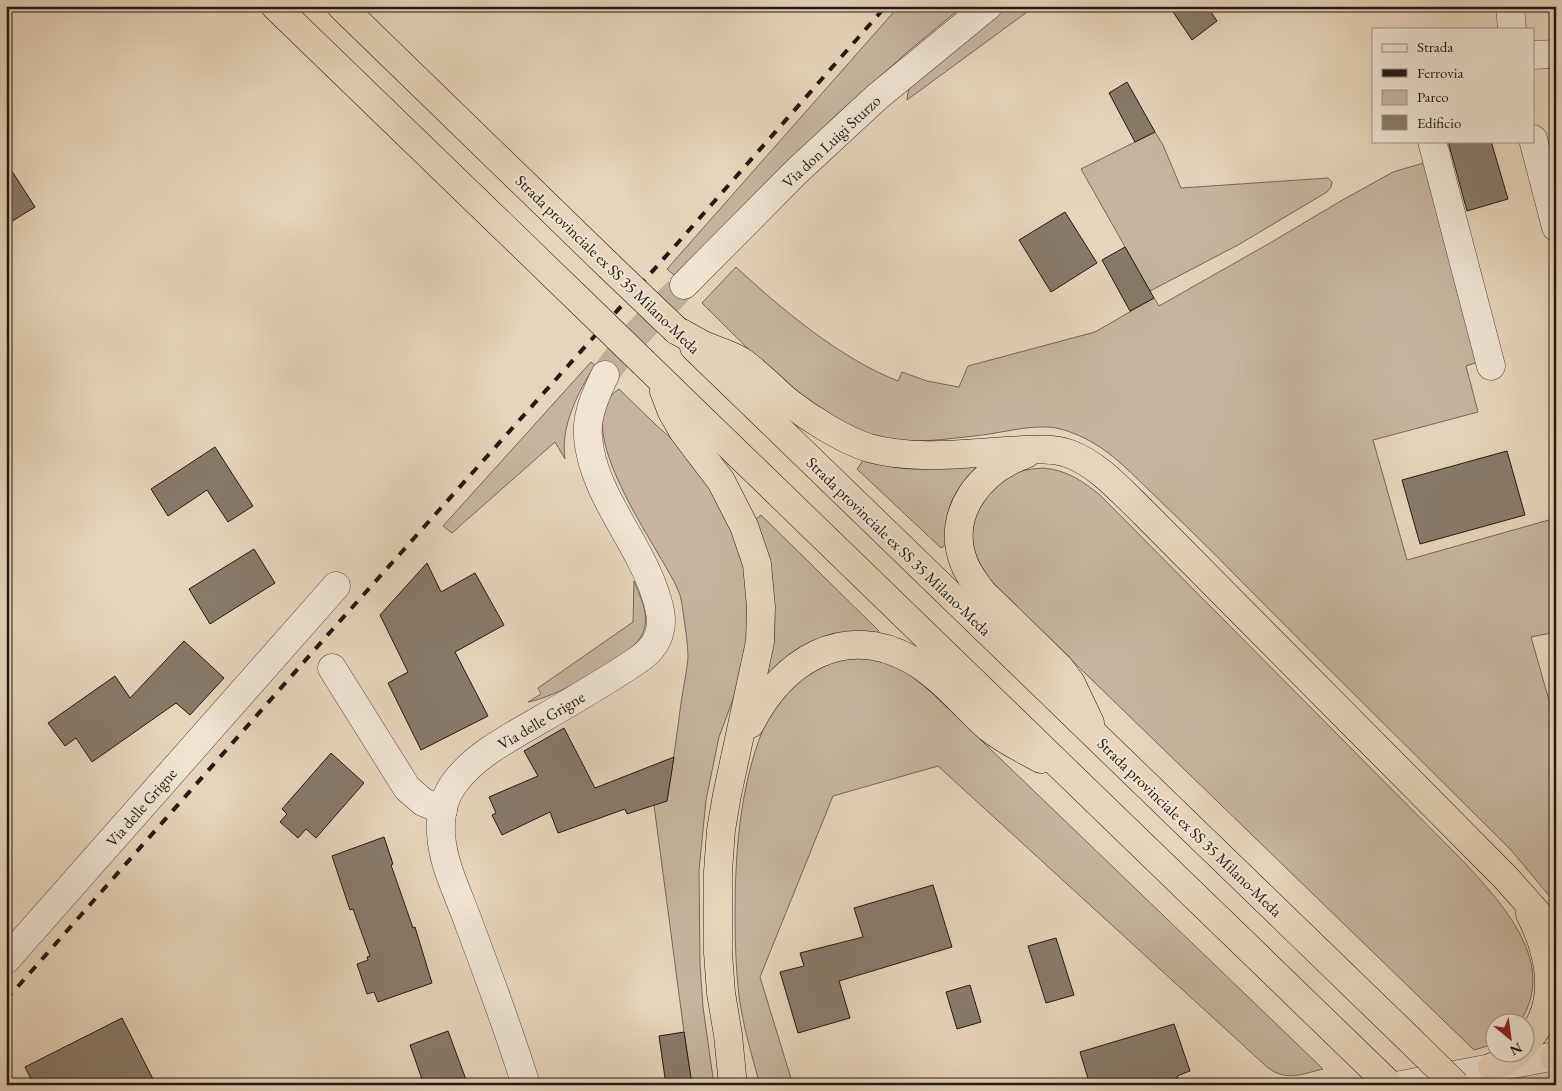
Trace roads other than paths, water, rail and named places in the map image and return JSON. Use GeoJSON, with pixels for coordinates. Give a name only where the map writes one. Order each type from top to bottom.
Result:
{"type":"FeatureCollection","features":[{"type":"Feature","properties":{"kind":"highway"},"geometry":{"type":"LineString","coordinates":[[275,6],[1390,1085]]}},
{"type":"Feature","properties":{"kind":"highway","name":"Strada provinciale ex SS 35 Milano-Meda"},"geometry":{"type":"LineString","coordinates":[[342,6],[1456,1085]]}},
{"type":"Feature","properties":{"kind":"highway"},"geometry":{"type":"LineString","coordinates":[[676,330],[739,360],[804,414],[869,448],[895,452],[941,454],[1050,450],[1069,454],[1089,464],[1144,513],[1506,878],[1556,934]]}},
{"type":"Feature","properties":{"kind":"highway"},"geometry":{"type":"LineString","coordinates":[[644,363],[664,391],[672,412],[683,431],[721,481],[744,526],[756,564],[761,607],[760,642],[733,762],[721,830],[717,925],[721,993],[728,1035],[733,1085]]}},
{"type":"Feature","properties":{"kind":"highway"},"geometry":{"type":"LineString","coordinates":[[1050,450],[1031,452],[1004,463],[986,477],[974,490],[961,519],[960,551],[964,564],[983,593],[1059,667],[1071,683],[1090,723],[1105,745]]}},
{"type":"Feature","properties":{"kind":"highway"},"geometry":{"type":"LineString","coordinates":[[733,762],[754,716],[766,697],[784,677],[801,663],[818,653],[837,646],[860,645],[883,648],[911,660],[934,676],[996,733],[1009,742],[1052,764],[1076,780]]}},
{"type":"Feature","properties":{"kind":"highway"},"geometry":{"type":"LineString","coordinates":[[1506,878],[1539,932],[1546,955],[1552,999],[1548,1003],[1542,1020],[1534,1031]]}},
{"type":"Feature","properties":{"kind":"highway"},"geometry":{"type":"LineString","coordinates":[[728,1035],[745,1085]]}},
{"type":"Feature","properties":{"kind":"highway"},"geometry":{"type":"LineString","coordinates":[[1492,1067],[1499,1064]]}},
{"type":"Feature","properties":{"kind":"street","name":"Via don Luigi Sturzo"},"geometry":{"type":"LineString","coordinates":[[684,285],[797,171],[863,111],[988,6]]}},
{"type":"Feature","properties":{"kind":"street"},"geometry":{"type":"LineString","coordinates":[[1510,6],[1512,28]]}},
{"type":"Feature","properties":{"kind":"street"},"geometry":{"type":"LineString","coordinates":[[1534,55],[1556,54]]}},
{"type":"Feature","properties":{"kind":"street"},"geometry":{"type":"LineString","coordinates":[[1432,142],[1491,366]]}},
{"type":"Feature","properties":{"kind":"street"},"geometry":{"type":"LineString","coordinates":[[1534,142],[1556,227]]}},
{"type":"Feature","properties":{"kind":"street","name":"Via delle Grigne"},"geometry":{"type":"LineString","coordinates":[[526,1085],[513,1043],[449,871],[441,836],[443,810],[449,792],[456,781],[472,765],[503,741],[635,662],[654,645],[660,631],[661,618],[653,586],[602,485],[589,448],[588,424],[590,412],[599,387],[606,375]]}},
{"type":"Feature","properties":{"kind":"street","name":"Via delle Grigne"},"geometry":{"type":"LineString","coordinates":[[6,960],[336,586]]}},
{"type":"Feature","properties":{"kind":"street"},"geometry":{"type":"LineString","coordinates":[[332,668],[407,788],[423,802],[443,810]]}},
{"type":"Feature","properties":{"kind":"street"},"geometry":{"type":"LineString","coordinates":[[1401,1085],[1555,1056]]}},
{"type":"Feature","properties":{"kind":"tunnel"},"geometry":{"type":"LineString","coordinates":[[605,375],[632,339],[684,285]]}},
{"type":"Feature","properties":{"kind":"railway"},"geometry":{"type":"LineString","coordinates":[[6,1000],[886,6]]}}]}
